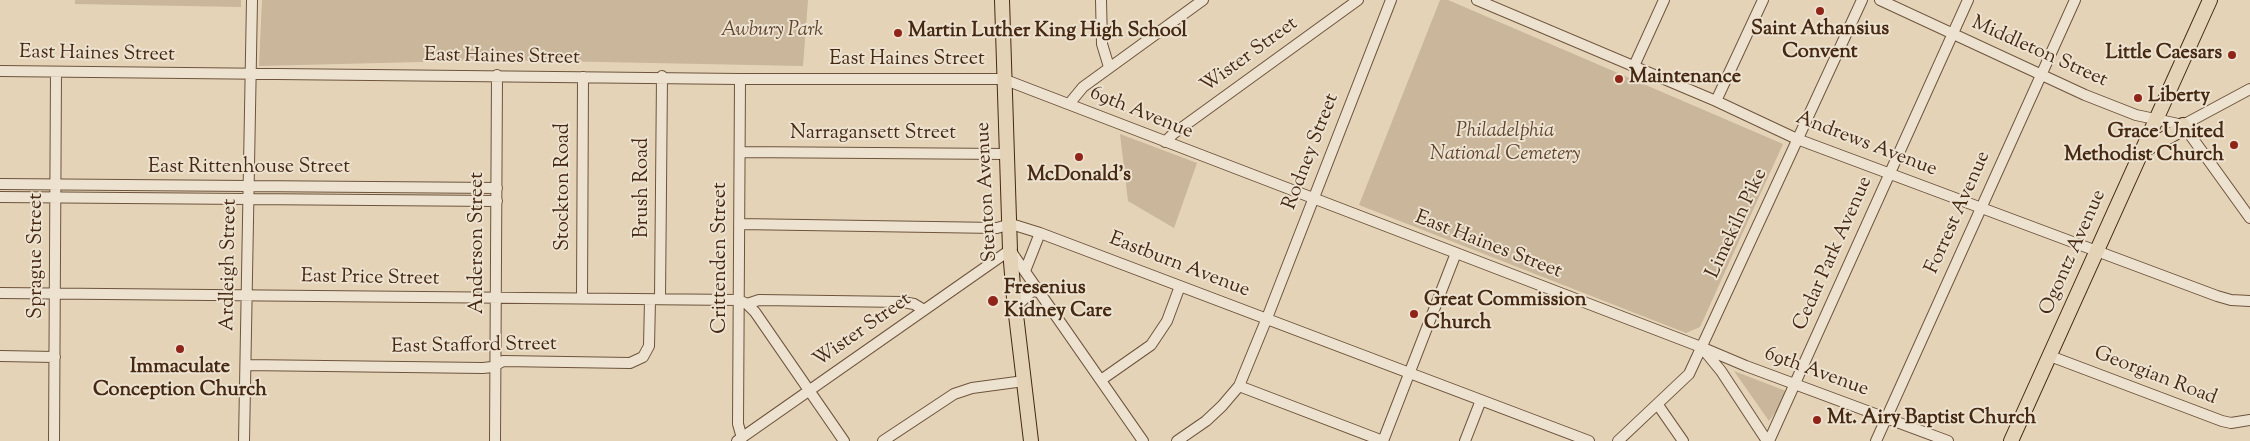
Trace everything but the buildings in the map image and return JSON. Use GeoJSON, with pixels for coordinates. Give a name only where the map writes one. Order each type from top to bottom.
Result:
{"type":"FeatureCollection","features":[{"type":"Feature","properties":{"kind":"main road","name":"Stenton Avenue"},"geometry":{"type":"LineString","coordinates":[[1002,0],[1007,193],[1011,224],[1010,250],[1031,441]]}},
{"type":"Feature","properties":{"kind":"main road","name":"Ogontz Avenue"},"geometry":{"type":"LineString","coordinates":[[2011,441],[2158,119],[2210,0]]}},
{"type":"Feature","properties":{"kind":"main road"},"geometry":{"type":"LineString","coordinates":[[2142,151],[2175,133],[2183,125]]}},
{"type":"Feature","properties":{"kind":"street","name":"Ardleigh Street"},"geometry":{"type":"LineString","coordinates":[[244,441],[249,74],[252,0]]}},
{"type":"Feature","properties":{"kind":"street"},"geometry":{"type":"LineString","coordinates":[[1101,0],[1102,44],[1109,68]]}},
{"type":"Feature","properties":{"kind":"street"},"geometry":{"type":"LineString","coordinates":[[1069,104],[1083,87],[1191,4],[1203,0]]}},
{"type":"Feature","properties":{"kind":"street","name":"Wister Street"},"geometry":{"type":"LineString","coordinates":[[1165,142],[1358,0]]}},
{"type":"Feature","properties":{"kind":"street","name":"Andrews Avenue"},"geometry":{"type":"LineString","coordinates":[[1477,0],[1716,101],[1797,139],[2218,296],[2231,300],[2250,301]]}},
{"type":"Feature","properties":{"kind":"street"},"geometry":{"type":"LineString","coordinates":[[1634,66],[1664,0]]}},
{"type":"Feature","properties":{"kind":"street"},"geometry":{"type":"LineString","coordinates":[[1716,101],[1763,0]]}},
{"type":"Feature","properties":{"kind":"street","name":"Limekiln Pike"},"geometry":{"type":"LineString","coordinates":[[1618,441],[1689,374],[1862,0]]}},
{"type":"Feature","properties":{"kind":"street","name":"Middleton Street"},"geometry":{"type":"LineString","coordinates":[[1880,0],[2041,74],[2136,115],[2183,125]]}},
{"type":"Feature","properties":{"kind":"street","name":"Cedar Park Avenue"},"geometry":{"type":"LineString","coordinates":[[1768,441],[1968,0]]}},
{"type":"Feature","properties":{"kind":"street","name":"Forrest Avenue"},"geometry":{"type":"LineString","coordinates":[[1876,441],[2074,0]]}},
{"type":"Feature","properties":{"kind":"street","name":"Rodney Street"},"geometry":{"type":"LineString","coordinates":[[1176,441],[1206,421],[1239,386],[1390,1]]}},
{"type":"Feature","properties":{"kind":"street","name":"East Haines Street"},"geometry":{"type":"LineString","coordinates":[[0,71],[583,77],[662,76],[740,79],[1004,79]]}},
{"type":"Feature","properties":{"kind":"street","name":"Sprague Street"},"geometry":{"type":"LineString","coordinates":[[54,441],[56,72]]}},
{"type":"Feature","properties":{"kind":"street","name":"Anderson Street"},"geometry":{"type":"LineString","coordinates":[[495,441],[497,75]]}},
{"type":"Feature","properties":{"kind":"street","name":"Brush Road"},"geometry":{"type":"LineString","coordinates":[[655,300],[662,76]]}},
{"type":"Feature","properties":{"kind":"street","name":"Stockton Road"},"geometry":{"type":"LineString","coordinates":[[582,298],[583,77]]}},
{"type":"Feature","properties":{"kind":"street","name":"Crittenden Street"},"geometry":{"type":"LineString","coordinates":[[739,439],[743,302],[739,224],[740,79]]}},
{"type":"Feature","properties":{"kind":"street","name":"69th Avenue"},"geometry":{"type":"LineString","coordinates":[[1004,79],[1266,180]]}},
{"type":"Feature","properties":{"kind":"street"},"geometry":{"type":"LineString","coordinates":[[2250,89],[2183,125],[2250,218]]}},
{"type":"Feature","properties":{"kind":"street","name":"Narragansett Street"},"geometry":{"type":"LineString","coordinates":[[740,152],[1006,154]]}},
{"type":"Feature","properties":{"kind":"street","name":"East Haines Street"},"geometry":{"type":"LineString","coordinates":[[1266,180],[1701,347],[1721,371],[1768,441]]}},
{"type":"Feature","properties":{"kind":"street","name":"East Rittenhouse Street"},"geometry":{"type":"LineString","coordinates":[[0,184],[497,188]]}},
{"type":"Feature","properties":{"kind":"street","name":"East Rittenhouse Street"},"geometry":{"type":"LineString","coordinates":[[0,197],[497,201]]}},
{"type":"Feature","properties":{"kind":"street","name":"Eastburn Avenue"},"geometry":{"type":"LineString","coordinates":[[739,224],[997,228],[1011,224],[1040,232],[1589,441]]}},
{"type":"Feature","properties":{"kind":"street"},"geometry":{"type":"LineString","coordinates":[[1025,271],[1040,232]]}},
{"type":"Feature","properties":{"kind":"street"},"geometry":{"type":"LineString","coordinates":[[1010,250],[1143,441]]}},
{"type":"Feature","properties":{"kind":"street","name":"Wister Street"},"geometry":{"type":"LineString","coordinates":[[739,439],[1010,250]]}},
{"type":"Feature","properties":{"kind":"street"},"geometry":{"type":"LineString","coordinates":[[1239,386],[1383,441],[1456,252]]}},
{"type":"Feature","properties":{"kind":"street"},"geometry":{"type":"LineString","coordinates":[[1101,380],[1151,345],[1167,321],[1180,286]]}},
{"type":"Feature","properties":{"kind":"street"},"geometry":{"type":"LineString","coordinates":[[1015,308],[1024,296],[1032,291],[1038,292]]}},
{"type":"Feature","properties":{"kind":"street","name":"East Price Street"},"geometry":{"type":"LineString","coordinates":[[0,293],[582,298],[743,302],[759,300],[903,302],[914,304],[924,310]]}},
{"type":"Feature","properties":{"kind":"street","name":"East Stafford Street"},"geometry":{"type":"LineString","coordinates":[[246,365],[487,368],[503,361],[630,363],[639,360],[646,353],[649,346],[655,300]]}},
{"type":"Feature","properties":{"kind":"street"},"geometry":{"type":"LineString","coordinates":[[743,302],[755,312],[844,441]]}},
{"type":"Feature","properties":{"kind":"street","name":"69th Avenue"},"geometry":{"type":"LineString","coordinates":[[1701,347],[1948,441]]}},
{"type":"Feature","properties":{"kind":"street"},"geometry":{"type":"LineString","coordinates":[[0,356],[54,357]]}},
{"type":"Feature","properties":{"kind":"street","name":"Georgian Road"},"geometry":{"type":"LineString","coordinates":[[2050,356],[2222,421],[2237,423],[2250,420]]}},
{"type":"Feature","properties":{"kind":"street"},"geometry":{"type":"LineString","coordinates":[[884,441],[954,394],[972,388],[1024,381]]}},
{"type":"Feature","properties":{"kind":"street"},"geometry":{"type":"LineString","coordinates":[[1465,441],[1481,400]]}},
{"type":"Feature","properties":{"kind":"street"},"geometry":{"type":"LineString","coordinates":[[1658,404],[1683,441]]}},
{"type":"Feature","properties":{"kind":"green space"},"geometry":{"type":"Polygon","coordinates":[[[75,0],[241,0],[241,7],[75,4],[75,0]]]}},
{"type":"Feature","properties":{"kind":"green space","name":"Awbury Park"},"geometry":{"type":"Polygon","coordinates":[[[262,0],[808,0],[803,66],[501,60],[259,66],[262,0]]]}},
{"type":"Feature","properties":{"kind":"green space","name":"Philadelphia National Cemetery"},"geometry":{"type":"Polygon","coordinates":[[[1440,0],[1448,0],[1783,144],[1700,327],[1686,333],[1359,205],[1440,0]]]}},
{"type":"Feature","properties":{"kind":"green space"},"geometry":{"type":"Polygon","coordinates":[[[1120,134],[1197,163],[1174,228],[1128,201],[1120,134]]]}},
{"type":"Feature","properties":{"kind":"green space"},"geometry":{"type":"Polygon","coordinates":[[[1734,371],[1786,391],[1780,406],[1769,421],[1734,371]]]}},
{"type":"Feature","properties":{"kind":"place","name":"Saint Athansius Convent"},"geometry":{"type":"Point","coordinates":[1820,11]}},
{"type":"Feature","properties":{"kind":"place","name":"Martin Luther King High School"},"geometry":{"type":"Point","coordinates":[898,33]}},
{"type":"Feature","properties":{"kind":"place","name":"Little Caesars"},"geometry":{"type":"Point","coordinates":[2232,55]}},
{"type":"Feature","properties":{"kind":"place","name":"Maintenance"},"geometry":{"type":"Point","coordinates":[1619,79]}},
{"type":"Feature","properties":{"kind":"place","name":"Liberty"},"geometry":{"type":"Point","coordinates":[2138,98]}},
{"type":"Feature","properties":{"kind":"place","name":"Grace United Methodist Church"},"geometry":{"type":"Point","coordinates":[2234,145]}},
{"type":"Feature","properties":{"kind":"place","name":"McDonald's"},"geometry":{"type":"Point","coordinates":[1079,157]}},
{"type":"Feature","properties":{"kind":"place","name":"Fresenius Kidney Care"},"geometry":{"type":"Point","coordinates":[993,301]}},
{"type":"Feature","properties":{"kind":"place","name":"Great Commission Church"},"geometry":{"type":"Point","coordinates":[1414,314]}},
{"type":"Feature","properties":{"kind":"place","name":"Immaculate Conception Church"},"geometry":{"type":"Point","coordinates":[180,349]}},
{"type":"Feature","properties":{"kind":"place","name":"Mt. Airy Baptist Church"},"geometry":{"type":"Point","coordinates":[1817,420]}}]}
